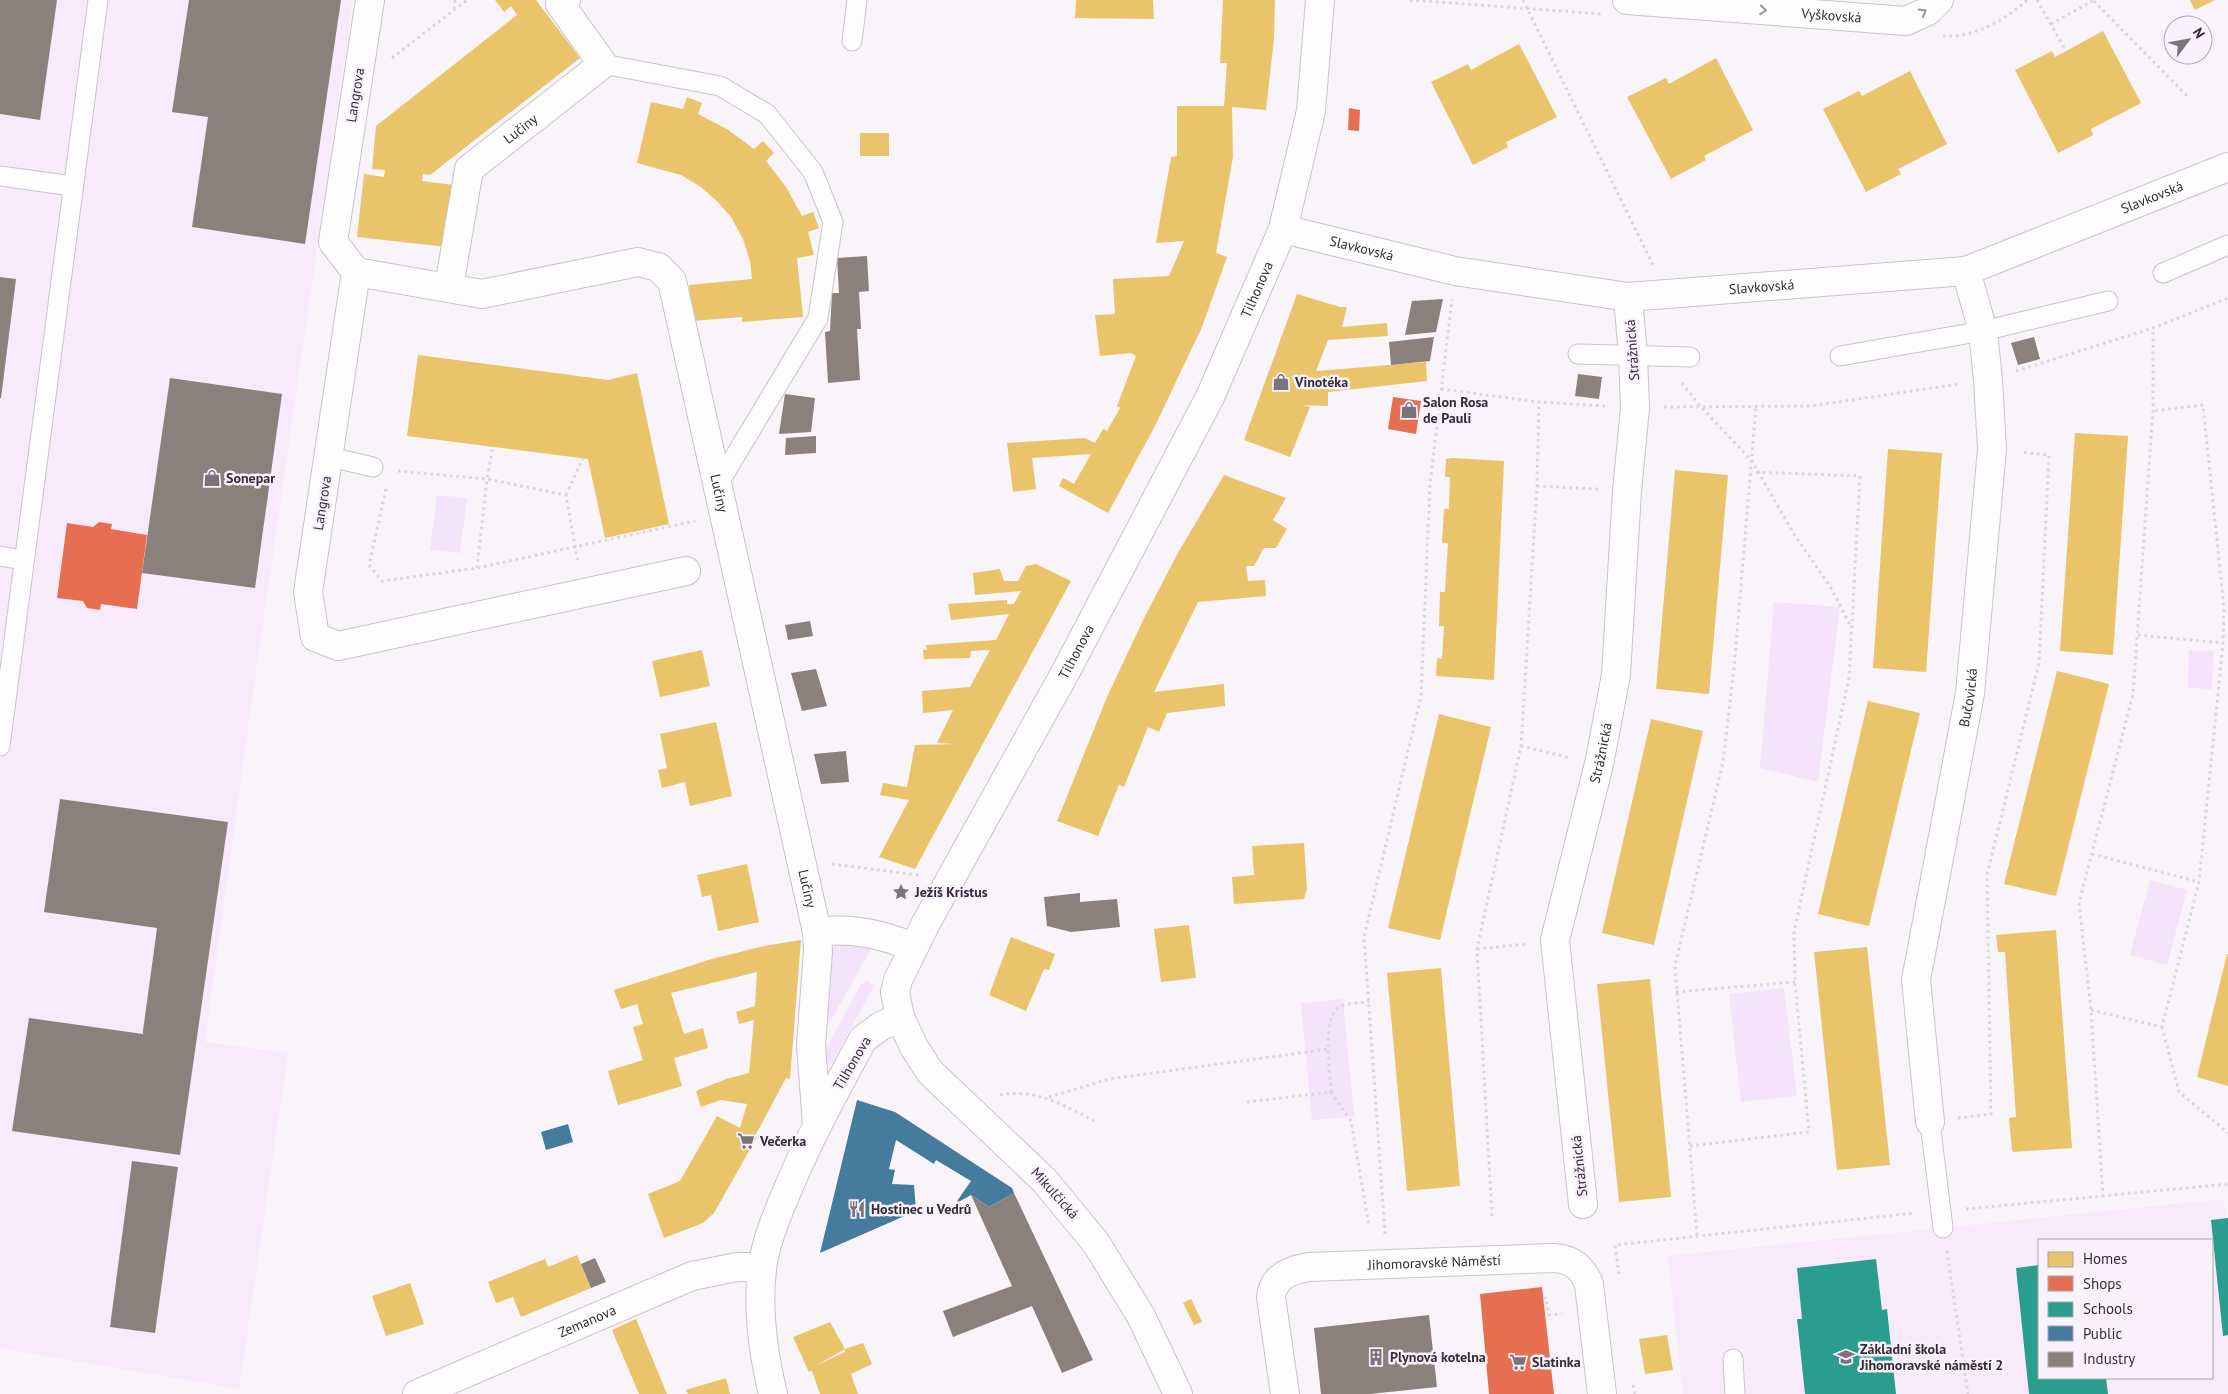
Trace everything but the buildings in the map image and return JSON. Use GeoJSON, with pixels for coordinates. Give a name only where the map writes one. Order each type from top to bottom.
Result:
{"type":"FeatureCollection","features":[{"type":"Feature","properties":{"kind":"street","name":"Langrova"},"geometry":{"type":"LineString","coordinates":[[370,0],[333,242],[356,272],[330,457],[308,592],[315,637],[338,646],[686,571]]}},
{"type":"Feature","properties":{"kind":"street"},"geometry":{"type":"LineString","coordinates":[[566,0],[560,4],[603,64]]}},
{"type":"Feature","properties":{"kind":"street","name":"Tilhonova"},"geometry":{"type":"LineString","coordinates":[[773,1394],[762,1339],[760,1289],[762,1267],[778,1214],[817,1126],[863,1039],[881,1026],[900,1017],[895,992],[898,980],[913,946],[1065,673],[1210,397],[1283,229],[1311,111],[1320,0]]}},
{"type":"Feature","properties":{"kind":"street","name":"Vyškovská"},"geometry":{"type":"LineString","coordinates":[[1627,0],[1906,21],[1928,11],[1939,0]]}},
{"type":"Feature","properties":{"kind":"street","name":"Lučiny"},"geometry":{"type":"LineString","coordinates":[[449,287],[469,169],[603,64]]}},
{"type":"Feature","properties":{"kind":"street","name":"Slavkovská"},"geometry":{"type":"LineString","coordinates":[[1283,229],[1455,271],[1628,297],[1966,271],[2228,167]]}},
{"type":"Feature","properties":{"kind":"street","name":"Lučiny"},"geometry":{"type":"LineString","coordinates":[[356,272],[482,294],[638,262],[658,267],[672,282],[817,932],[818,951],[811,1045],[817,1126]]}},
{"type":"Feature","properties":{"kind":"street","name":"Bučovická"},"geometry":{"type":"LineString","coordinates":[[1930,1122],[1916,980],[1970,693],[1992,448],[1983,331],[1966,271]]}},
{"type":"Feature","properties":{"kind":"street","name":"Strážnická"},"geometry":{"type":"LineString","coordinates":[[1583,1204],[1555,940],[1599,764],[1616,675],[1627,491],[1635,408],[1628,297]]}},
{"type":"Feature","properties":{"kind":"street"},"geometry":{"type":"LineString","coordinates":[[817,932],[841,930],[874,933],[913,946]]}},
{"type":"Feature","properties":{"kind":"street","name":"Mikulčická"},"geometry":{"type":"LineString","coordinates":[[900,1017],[914,1047],[930,1072],[1028,1163],[1085,1228],[1141,1316],[1178,1394]]}},
{"type":"Feature","properties":{"kind":"street","name":"Jihomoravské Náměstí"},"geometry":{"type":"LineString","coordinates":[[1285,1394],[1271,1297],[1272,1289],[1278,1279],[1292,1271],[1309,1267],[1552,1258],[1572,1262],[1587,1278],[1591,1292],[1602,1394]]}},
{"type":"Feature","properties":{"kind":"street","name":"Zemanova"},"geometry":{"type":"LineString","coordinates":[[417,1394],[692,1276],[737,1266],[762,1267]]}},
{"type":"Feature","properties":{"kind":"lane"},"geometry":{"type":"LineString","coordinates":[[0,746],[72,186],[98,0]]}},
{"type":"Feature","properties":{"kind":"lane"},"geometry":{"type":"LineString","coordinates":[[852,41],[857,0]]}},
{"type":"Feature","properties":{"kind":"lane"},"geometry":{"type":"LineString","coordinates":[[603,64],[720,86],[767,114],[813,172],[833,222],[818,318],[717,486]]}},
{"type":"Feature","properties":{"kind":"lane"},"geometry":{"type":"LineString","coordinates":[[0,176],[72,186]]}},
{"type":"Feature","properties":{"kind":"lane"},"geometry":{"type":"LineString","coordinates":[[2163,273],[2228,245]]}},
{"type":"Feature","properties":{"kind":"lane"},"geometry":{"type":"LineString","coordinates":[[1840,356],[1983,331],[2108,301]]}},
{"type":"Feature","properties":{"kind":"lane"},"geometry":{"type":"LineString","coordinates":[[1578,354],[1690,357]]}},
{"type":"Feature","properties":{"kind":"lane"},"geometry":{"type":"LineString","coordinates":[[330,457],[381,469]]}},
{"type":"Feature","properties":{"kind":"lane"},"geometry":{"type":"LineString","coordinates":[[0,556],[24,560]]}},
{"type":"Feature","properties":{"kind":"lane"},"geometry":{"type":"LineString","coordinates":[[1930,1122],[1941,1219]]}},
{"type":"Feature","properties":{"kind":"lane"},"geometry":{"type":"LineString","coordinates":[[1733,1359],[1735,1394]]}},
{"type":"Feature","properties":{"kind":"path"},"geometry":{"type":"LineString","coordinates":[[454,10],[455,0]]}},
{"type":"Feature","properties":{"kind":"path"},"geometry":{"type":"LineString","coordinates":[[386,62],[467,0]]}},
{"type":"Feature","properties":{"kind":"path"},"geometry":{"type":"LineString","coordinates":[[1523,0],[1654,268]]}},
{"type":"Feature","properties":{"kind":"path"},"geometry":{"type":"LineString","coordinates":[[2036,0],[2066,51]]}},
{"type":"Feature","properties":{"kind":"path"},"geometry":{"type":"LineString","coordinates":[[2051,24],[2094,0],[2189,98]]}},
{"type":"Feature","properties":{"kind":"path"},"geometry":{"type":"LineString","coordinates":[[1389,1264],[1383,1215],[1364,937],[1420,696],[1430,484],[1455,271]]}},
{"type":"Feature","properties":{"kind":"path"},"geometry":{"type":"LineString","coordinates":[[2103,1197],[2091,1010],[2079,903],[2133,694],[2153,411],[2153,328]]}},
{"type":"Feature","properties":{"kind":"path"},"geometry":{"type":"LineString","coordinates":[[1662,356],[1701,407],[1752,461],[1794,534],[1831,588],[1852,627]]}},
{"type":"Feature","properties":{"kind":"path"},"geometry":{"type":"LineString","coordinates":[[1492,1216],[1477,949],[1521,746],[1537,486],[1539,402]]}},
{"type":"Feature","properties":{"kind":"path"},"geometry":{"type":"LineString","coordinates":[[2153,411],[2203,405],[2224,608],[2223,643],[2200,882],[2162,1027],[2179,1092],[2228,1133]]}},
{"type":"Feature","properties":{"kind":"path"},"geometry":{"type":"LineString","coordinates":[[1697,1235],[1674,966],[1723,762],[1734,668],[1756,407]]}},
{"type":"Feature","properties":{"kind":"path"},"geometry":{"type":"LineString","coordinates":[[477,568],[487,479],[493,446]]}},
{"type":"Feature","properties":{"kind":"path"},"geometry":{"type":"LineString","coordinates":[[1930,1122],[1991,1114],[1987,876],[2040,663],[2049,456],[1992,448]]}},
{"type":"Feature","properties":{"kind":"path"},"geometry":{"type":"LineString","coordinates":[[583,458],[566,495],[585,592]]}},
{"type":"Feature","properties":{"kind":"path"},"geometry":{"type":"LineString","coordinates":[[381,469],[487,479],[566,495]]}},
{"type":"Feature","properties":{"kind":"path"},"geometry":{"type":"LineString","coordinates":[[1690,1146],[1809,1132],[1795,982],[1794,932],[1849,678],[1860,476],[1752,472]]}},
{"type":"Feature","properties":{"kind":"path"},"geometry":{"type":"LineString","coordinates":[[388,480],[368,565],[382,581],[477,568],[723,514]]}},
{"type":"Feature","properties":{"kind":"path"},"geometry":{"type":"LineString","coordinates":[[1537,486],[1627,491]]}},
{"type":"Feature","properties":{"kind":"path"},"geometry":{"type":"LineString","coordinates":[[2138,635],[2223,643]]}},
{"type":"Feature","properties":{"kind":"path"},"geometry":{"type":"LineString","coordinates":[[1521,746],[1599,764]]}},
{"type":"Feature","properties":{"kind":"path"},"geometry":{"type":"LineString","coordinates":[[2092,854],[2200,882]]}},
{"type":"Feature","properties":{"kind":"path"},"geometry":{"type":"LineString","coordinates":[[800,860],[810,865],[832,864],[918,875]]}},
{"type":"Feature","properties":{"kind":"path"},"geometry":{"type":"LineString","coordinates":[[1477,949],[1555,940]]}},
{"type":"Feature","properties":{"kind":"path"},"geometry":{"type":"LineString","coordinates":[[1676,992],[1795,982]]}},
{"type":"Feature","properties":{"kind":"path"},"geometry":{"type":"LineString","coordinates":[[1369,1002],[1347,1004],[1337,1008],[1328,1025],[1331,1092],[1351,1121],[1369,1226]]}},
{"type":"Feature","properties":{"kind":"path"},"geometry":{"type":"LineString","coordinates":[[2091,1010],[2162,1027]]}},
{"type":"Feature","properties":{"kind":"path"},"geometry":{"type":"LineString","coordinates":[[1000,1095],[1009,1093],[1049,1097],[1110,1079],[1330,1049]]}},
{"type":"Feature","properties":{"kind":"path"},"geometry":{"type":"LineString","coordinates":[[1247,1102],[1331,1092]]}},
{"type":"Feature","properties":{"kind":"path"},"geometry":{"type":"LineString","coordinates":[[1049,1097],[1096,1122]]}},
{"type":"Feature","properties":{"kind":"path"},"geometry":{"type":"LineString","coordinates":[[1619,1275],[1615,1245],[1697,1235],[1941,1219],[2103,1197],[2228,1184]]}},
{"type":"Feature","properties":{"kind":"path"},"geometry":{"type":"LineString","coordinates":[[1941,1219],[1968,1394]]}},
{"type":"Feature","properties":{"kind":"path"},"geometry":{"type":"LineString","coordinates":[[1632,1377],[1635,1394]]}},
{"type":"Feature","properties":{"kind":"shaded area"},"geometry":{"type":"Polygon","coordinates":[[[0,0],[353,0],[250,713],[205,1042],[288,1053],[239,1389],[0,1348],[0,0]]]}},
{"type":"Feature","properties":{"kind":"shaded area"},"geometry":{"type":"Polygon","coordinates":[[[437,495],[467,498],[460,553],[430,550],[437,495]]]}},
{"type":"Feature","properties":{"kind":"shaded area"},"geometry":{"type":"Polygon","coordinates":[[[1774,602],[1840,607],[1818,782],[1760,768],[1774,602]]]}},
{"type":"Feature","properties":{"kind":"shaded area"},"geometry":{"type":"Polygon","coordinates":[[[2189,650],[2214,651],[2212,689],[2188,688],[2189,650]]]}},
{"type":"Feature","properties":{"kind":"shaded area"},"geometry":{"type":"Polygon","coordinates":[[[2150,880],[2187,890],[2167,965],[2130,955],[2150,880]]]}},
{"type":"Feature","properties":{"kind":"shaded area"},"geometry":{"type":"Polygon","coordinates":[[[842,941],[874,944],[821,1038],[831,949],[842,941]]]}},
{"type":"Feature","properties":{"kind":"shaded area"},"geometry":{"type":"Polygon","coordinates":[[[867,981],[874,986],[832,1063],[824,1065],[823,1054],[861,984],[867,981]]]}},
{"type":"Feature","properties":{"kind":"shaded area"},"geometry":{"type":"Polygon","coordinates":[[[1784,988],[1797,1096],[1741,1102],[1729,994],[1784,988]]]}},
{"type":"Feature","properties":{"kind":"shaded area"},"geometry":{"type":"Polygon","coordinates":[[[1343,999],[1354,1117],[1312,1120],[1301,1003],[1343,999]]]}},
{"type":"Feature","properties":{"kind":"shaded area"},"geometry":{"type":"Polygon","coordinates":[[[2223,1199],[2228,1218],[2228,1394],[1683,1394],[1668,1256],[2223,1199]]]}},
{"type":"Feature","properties":{"kind":"place","name":"Vinotéka"},"geometry":{"type":"Point","coordinates":[1281,382]}},
{"type":"Feature","properties":{"kind":"place","name":"Salon Rosa de Pauli"},"geometry":{"type":"Point","coordinates":[1409,410]}},
{"type":"Feature","properties":{"kind":"place","name":"Sonepar"},"geometry":{"type":"Point","coordinates":[212,478]}},
{"type":"Feature","properties":{"kind":"place","name":"Ježíš Kristus"},"geometry":{"type":"Point","coordinates":[901,892]}},
{"type":"Feature","properties":{"kind":"place","name":"Večerka"},"geometry":{"type":"Point","coordinates":[746,1141]}},
{"type":"Feature","properties":{"kind":"place","name":"Hostinec u Vedrů"},"geometry":{"type":"Point","coordinates":[857,1209]}},
{"type":"Feature","properties":{"kind":"place","name":"Plynová kotelna"},"geometry":{"type":"Point","coordinates":[1376,1357]}},
{"type":"Feature","properties":{"kind":"place","name":"Základní škola Jihomoravské náměstí 2"},"geometry":{"type":"Point","coordinates":[1846,1357]}},
{"type":"Feature","properties":{"kind":"place","name":"Slatinka"},"geometry":{"type":"Point","coordinates":[1518,1362]}}]}
